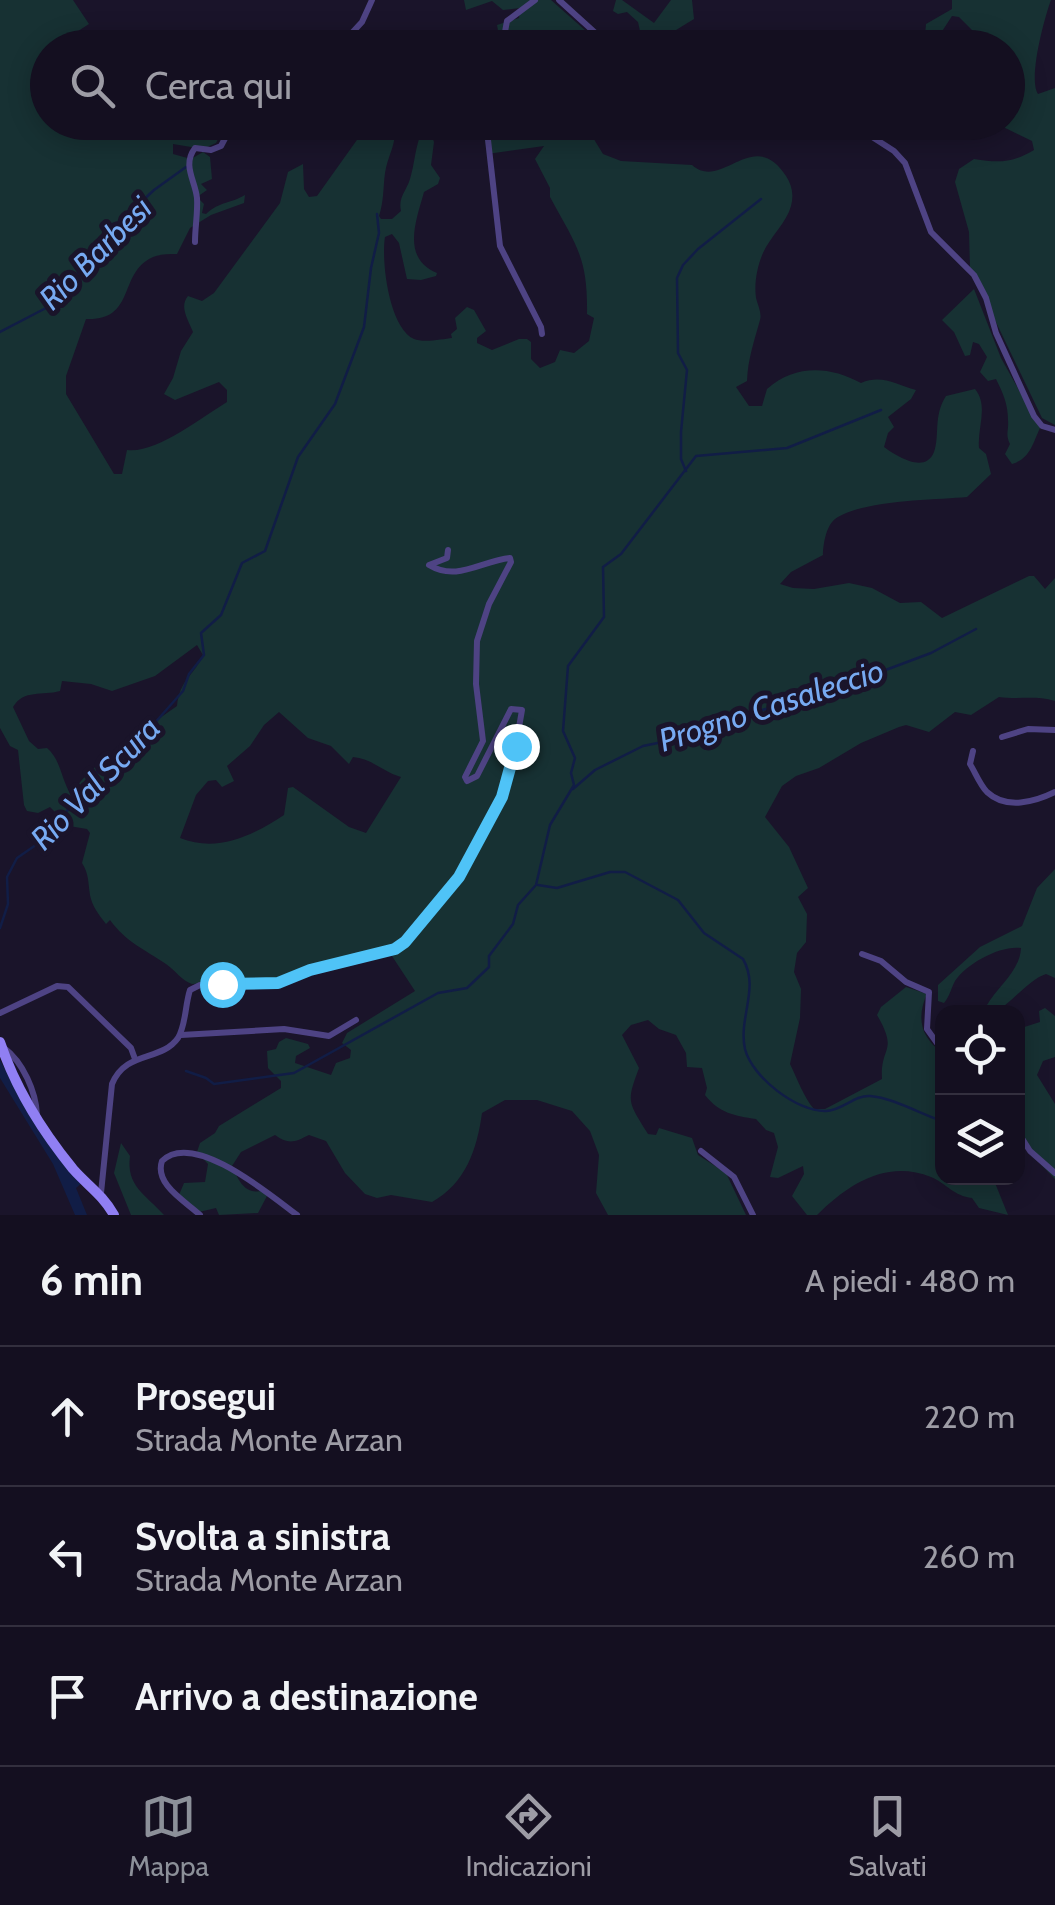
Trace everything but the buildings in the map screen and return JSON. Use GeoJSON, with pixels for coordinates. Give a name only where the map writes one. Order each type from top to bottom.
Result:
{"type":"FeatureCollection","features":[{"type":"Feature","properties":{"kind":"street"},"geometry":{"type":"LineString","coordinates":[[355,30],[372,0]]}},
{"type":"Feature","properties":{"kind":"street"},"geometry":{"type":"LineString","coordinates":[[505,30],[507,21],[535,0]]}},
{"type":"Feature","properties":{"kind":"street"},"geometry":{"type":"LineString","coordinates":[[560,0],[592,30]]}},
{"type":"Feature","properties":{"kind":"street"},"geometry":{"type":"LineString","coordinates":[[195,242],[196,195],[190,156],[195,148],[211,150],[224,140]]}},
{"type":"Feature","properties":{"kind":"street"},"geometry":{"type":"LineString","coordinates":[[488,140],[500,246],[542,326],[542,334]]}},
{"type":"Feature","properties":{"kind":"street"},"geometry":{"type":"LineString","coordinates":[[877,140],[905,164],[931,232],[974,275],[1034,416],[1042,426],[1055,430]]}},
{"type":"Feature","properties":{"kind":"street"},"geometry":{"type":"LineString","coordinates":[[101,1194],[116,1074],[135,1059],[172,1045],[180,1035],[190,990],[200,985],[278,983],[310,970],[395,949],[459,877],[482,835],[512,768],[522,710],[511,708],[477,776],[467,781],[465,777],[483,741],[476,684],[477,640],[489,604],[511,562],[510,558],[501,559],[458,573],[440,572],[429,565],[447,558],[448,550]]}},
{"type":"Feature","properties":{"kind":"street"},"geometry":{"type":"LineString","coordinates":[[1002,736],[1028,729],[1055,730]]}},
{"type":"Feature","properties":{"kind":"street"},"geometry":{"type":"LineString","coordinates":[[973,751],[970,764],[987,792],[1013,803],[1055,792]]}},
{"type":"Feature","properties":{"kind":"street"},"geometry":{"type":"LineString","coordinates":[[862,954],[881,961],[896,975],[930,992],[927,1029],[935,1040]]}},
{"type":"Feature","properties":{"kind":"street"},"geometry":{"type":"LineString","coordinates":[[0,1014],[57,986],[68,987],[131,1048],[135,1059]]}},
{"type":"Feature","properties":{"kind":"street"},"geometry":{"type":"LineString","coordinates":[[180,1035],[284,1029],[329,1036],[356,1020]]}},
{"type":"Feature","properties":{"kind":"street"},"geometry":{"type":"LineString","coordinates":[[0,1043],[37,1116],[78,1174],[101,1194],[111,1213]]}},
{"type":"Feature","properties":{"kind":"street"},"geometry":{"type":"LineString","coordinates":[[1025,1143],[1055,1174]]}},
{"type":"Feature","properties":{"kind":"street"},"geometry":{"type":"LineString","coordinates":[[200,1215],[160,1174],[162,1161],[176,1151],[211,1157],[297,1215]]}},
{"type":"Feature","properties":{"kind":"street"},"geometry":{"type":"LineString","coordinates":[[701,1151],[734,1177],[753,1215]]}},
{"type":"Feature","properties":{"kind":"green space"},"geometry":{"type":"Polygon","coordinates":[[[0,0],[73,0],[89,24],[80,30],[30,30],[30,140],[218,140],[203,149],[173,144],[173,154],[191,159],[203,152],[210,157],[212,179],[201,184],[207,190],[197,197],[204,204],[202,213],[245,195],[244,203],[190,228],[177,254],[146,261],[112,313],[86,319],[66,376],[66,394],[114,474],[122,474],[127,450],[165,441],[227,402],[227,390],[219,382],[175,400],[164,394],[193,332],[185,313],[185,300],[188,296],[202,301],[214,293],[280,203],[288,172],[303,164],[304,189],[309,197],[317,196],[357,140],[394,140],[379,216],[392,219],[401,211],[401,198],[419,140],[433,140],[431,165],[440,178],[438,184],[424,192],[414,238],[419,258],[437,273],[421,280],[407,279],[399,243],[392,234],[385,237],[384,262],[398,322],[414,339],[452,338],[457,329],[455,318],[467,307],[474,310],[486,331],[477,343],[492,350],[527,339],[531,342],[531,359],[540,368],[555,362],[560,350],[574,353],[589,341],[594,318],[587,314],[583,265],[535,159],[544,146],[487,154],[485,140],[594,140],[603,154],[621,161],[692,165],[703,171],[762,157],[774,162],[788,179],[792,198],[789,212],[766,247],[758,269],[755,292],[760,317],[747,381],[736,387],[749,406],[762,406],[767,389],[778,381],[813,370],[837,373],[861,383],[882,380],[916,390],[911,399],[888,417],[894,427],[884,447],[917,463],[930,459],[934,452],[939,411],[946,396],[975,389],[982,410],[979,448],[986,454],[991,474],[967,497],[862,508],[835,519],[824,541],[823,555],[791,572],[780,584],[814,589],[849,583],[872,588],[900,603],[921,602],[942,618],[1029,576],[1034,576],[1045,589],[1055,578],[1055,701],[999,697],[971,715],[955,712],[929,732],[906,725],[899,727],[796,776],[782,786],[765,817],[789,847],[808,888],[798,897],[807,914],[806,942],[797,953],[794,972],[801,989],[800,1018],[790,1064],[814,1109],[825,1109],[882,1079],[888,1043],[877,1015],[906,987],[927,994],[922,1027],[935,1046],[935,1179],[915,1172],[884,1173],[842,1193],[817,1215],[807,1215],[792,1196],[804,1174],[803,1166],[778,1178],[770,1177],[778,1147],[774,1133],[756,1119],[728,1113],[710,1101],[705,1095],[702,1068],[687,1067],[686,1053],[676,1035],[648,1020],[631,1025],[622,1035],[639,1068],[631,1096],[636,1115],[648,1134],[656,1135],[659,1128],[692,1138],[698,1155],[726,1173],[746,1215],[608,1215],[596,1193],[599,1155],[590,1131],[572,1111],[537,1100],[505,1100],[482,1113],[468,1164],[453,1185],[432,1202],[365,1194],[345,1173],[326,1141],[309,1135],[288,1141],[275,1135],[241,1152],[232,1166],[246,1188],[267,1196],[258,1213],[219,1215],[216,1208],[199,1212],[179,1195],[184,1183],[205,1182],[208,1164],[197,1152],[200,1143],[219,1126],[281,1088],[281,1081],[268,1068],[267,1051],[276,1049],[286,1038],[308,1044],[310,1048],[296,1056],[295,1063],[331,1075],[336,1063],[350,1058],[351,1050],[342,1043],[347,1033],[415,991],[388,950],[280,980],[192,984],[185,980],[129,940],[110,920],[106,924],[94,907],[82,863],[90,833],[69,826],[50,807],[38,813],[27,811],[18,750],[10,746],[0,728],[0,0]],[[197,645],[155,676],[112,691],[62,681],[60,691],[28,695],[13,707],[29,741],[52,753],[71,795],[87,774],[108,759],[123,755],[133,766],[143,752],[147,727],[177,706],[184,684],[203,655],[197,645]],[[279,712],[227,766],[234,781],[222,787],[216,780],[208,781],[196,795],[180,838],[221,843],[259,830],[284,815],[288,788],[293,787],[349,827],[366,833],[401,777],[360,758],[353,757],[349,764],[331,746],[308,738],[279,712]]]}},
{"type":"Feature","properties":{"kind":"green space"},"geometry":{"type":"Polygon","coordinates":[[[464,0],[551,0],[585,30],[498,30],[497,25],[519,18],[520,8],[503,10],[492,1],[466,10],[464,0]]]}},
{"type":"Feature","properties":{"kind":"green space"},"geometry":{"type":"Polygon","coordinates":[[[616,0],[622,0],[654,23],[671,0],[692,0],[694,19],[676,30],[640,30],[638,22],[627,12],[613,11],[616,0]]]}},
{"type":"Feature","properties":{"kind":"green space"},"geometry":{"type":"Polygon","coordinates":[[[952,0],[1051,0],[1041,34],[1035,86],[1038,94],[1055,88],[1055,425],[1042,418],[970,268],[969,232],[955,182],[959,169],[974,159],[1005,161],[1034,150],[1032,141],[1025,138],[1025,30],[972,30],[959,17],[952,16],[943,30],[926,30],[926,24],[952,9],[952,0]]]}},
{"type":"Feature","properties":{"kind":"green space"},"geometry":{"type":"Polygon","coordinates":[[[974,289],[1001,358],[1040,428],[1027,454],[1012,464],[1005,454],[1010,444],[1005,399],[996,379],[988,381],[980,372],[987,357],[979,344],[973,342],[970,355],[965,356],[954,332],[942,320],[974,289]]]}},
{"type":"Feature","properties":{"kind":"green space"},"geometry":{"type":"Polygon","coordinates":[[[1055,869],[1055,978],[1046,974],[1004,1005],[987,1005],[1020,956],[1021,948],[1004,949],[968,968],[955,981],[944,1003],[938,1001],[938,985],[980,947],[1022,926],[1037,888],[1055,869]]]}},
{"type":"Feature","properties":{"kind":"green space"},"geometry":{"type":"Polygon","coordinates":[[[1045,1008],[1055,1016],[1055,1057],[1043,1061],[1037,1075],[1055,1104],[1055,1179],[1025,1148],[1025,1027],[1040,1022],[1039,1011],[1045,1008]]]}},
{"type":"Feature","properties":{"kind":"green space"},"geometry":{"type":"Polygon","coordinates":[[[121,1143],[130,1156],[134,1182],[164,1215],[131,1215],[114,1173],[121,1143]]]}},
{"type":"Feature","properties":{"kind":"green space"},"geometry":{"type":"Polygon","coordinates":[[[944,1185],[996,1185],[1008,1215],[979,1208],[972,1198],[944,1185]]]}},
{"type":"Feature","properties":{"kind":"water"},"geometry":{"type":"Polygon","coordinates":[[[0,1060],[31,1117],[83,1182],[76,1188],[87,1215],[75,1215],[53,1164],[0,1078],[0,1060]]]}},
{"type":"Feature","properties":{"kind":"waterway","name":"Rio Barbesi"},"geometry":{"type":"LineString","coordinates":[[0,332],[46,308],[108,248],[123,219],[186,167]]}},
{"type":"Feature","properties":{"kind":"waterway"},"geometry":{"type":"LineString","coordinates":[[686,471],[681,459],[681,432],[687,370],[678,353],[677,278],[698,249],[761,199]]}},
{"type":"Feature","properties":{"kind":"waterway","name":"Rio Val Scura"},"geometry":{"type":"LineString","coordinates":[[0,928],[8,904],[7,877],[17,858],[46,838],[97,772],[130,751],[183,691],[189,674],[204,655],[201,633],[221,615],[242,563],[265,551],[298,457],[335,404],[364,327],[379,233],[377,214]]}},
{"type":"Feature","properties":{"kind":"waterway"},"geometry":{"type":"LineString","coordinates":[[186,1071],[214,1084],[294,1073],[438,993],[467,988],[489,967],[489,956],[513,924],[518,905],[536,885],[550,825],[574,785],[571,773],[575,758],[563,731],[568,666],[604,617],[603,567],[621,554],[696,456],[787,448],[881,410]]}},
{"type":"Feature","properties":{"kind":"waterway","name":"Progno Casaleccio"},"geometry":{"type":"LineString","coordinates":[[573,789],[595,770],[643,746],[682,738],[784,704],[808,692],[875,674],[931,653],[976,629]]}},
{"type":"Feature","properties":{"kind":"waterway"},"geometry":{"type":"LineString","coordinates":[[538,885],[557,888],[610,872],[625,872],[678,900],[704,933],[743,959],[750,981],[745,1049],[757,1071],[777,1091],[814,1110],[837,1109],[870,1096],[935,1118]]}},
{"type":"Feature","properties":{"kind":"route"},"geometry":{"type":"LineString","coordinates":[[222,984],[278,983],[310,970],[395,949],[405,942],[459,877],[502,797],[516,746]]}}]}
